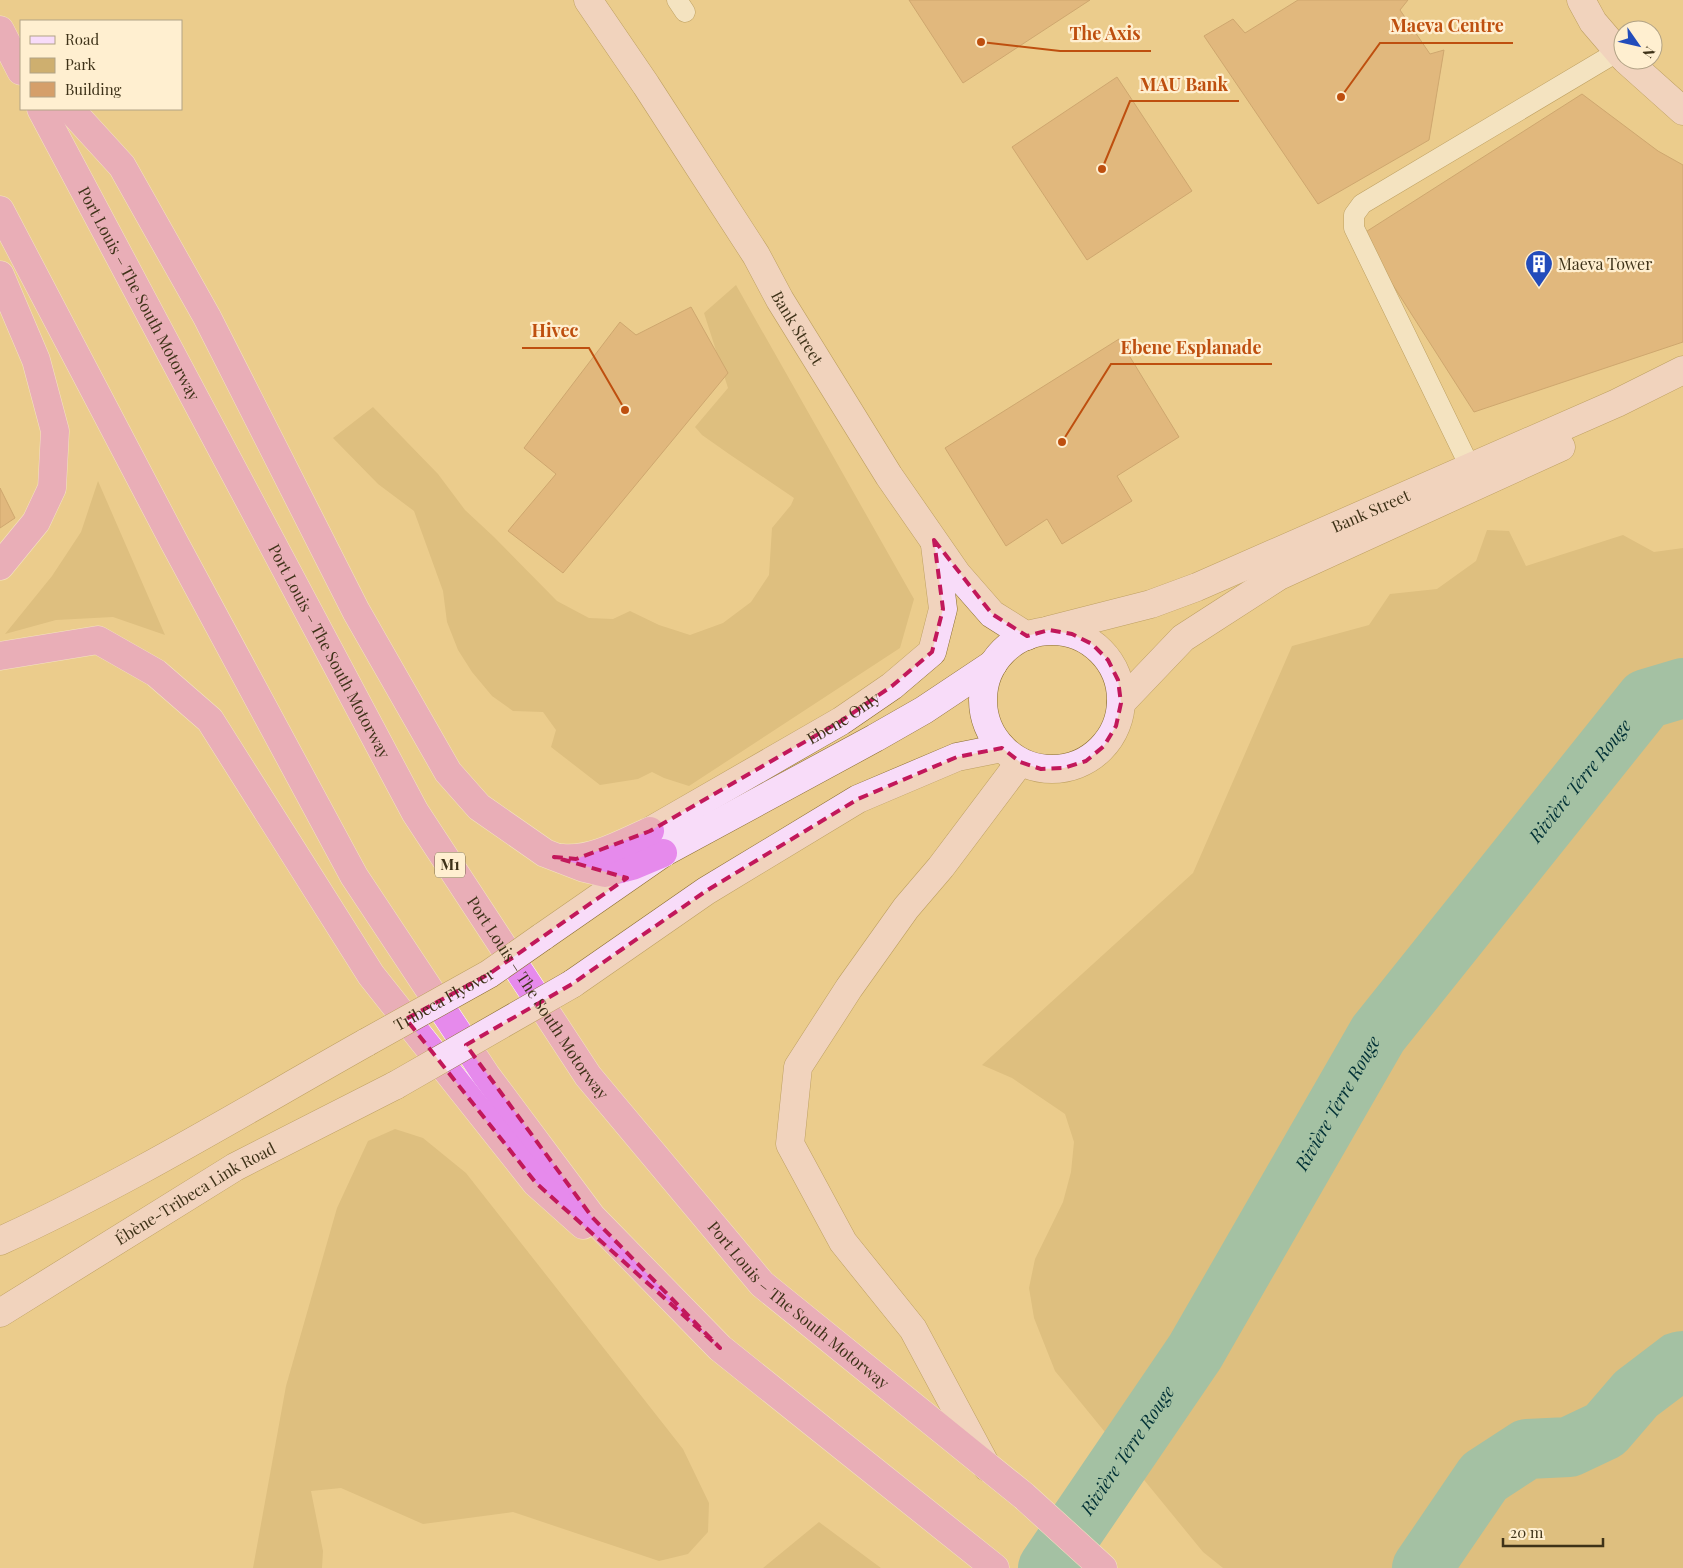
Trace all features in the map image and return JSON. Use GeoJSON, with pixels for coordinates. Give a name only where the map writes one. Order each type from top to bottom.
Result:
{"type":"FeatureCollection","features":[{"type":"Feature","properties":{"kind":"highway"},"geometry":{"type":"LineString","coordinates":[[1,32],[20,54]]}},
{"type":"Feature","properties":{"kind":"highway"},"geometry":{"type":"LineString","coordinates":[[1,32],[20,68]]}},
{"type":"Feature","properties":{"kind":"highway","name":"Port Louis – The South Motorway"},"geometry":{"type":"LineString","coordinates":[[43,110],[415,812],[588,1076],[762,1284],[1024,1496],[1103,1568]]}},
{"type":"Feature","properties":{"kind":"highway"},"geometry":{"type":"LineString","coordinates":[[71,110],[122,166],[207,317],[356,611],[448,772],[479,807],[545,853],[584,868],[605,873],[632,866],[657,842]]}},
{"type":"Feature","properties":{"kind":"highway"},"geometry":{"type":"LineString","coordinates":[[0,210],[174,542],[354,876],[486,1076],[592,1217],[720,1348]]}},
{"type":"Feature","properties":{"kind":"highway"},"geometry":{"type":"LineString","coordinates":[[0,275],[36,360],[54,431],[52,488],[36,522],[0,566]]}},
{"type":"Feature","properties":{"kind":"highway"},"geometry":{"type":"LineString","coordinates":[[0,656],[98,640],[156,673],[210,720],[371,975],[536,1183],[720,1348],[988,1563]]}},
{"type":"Feature","properties":{"kind":"street","name":"Bank Street"},"geometry":{"type":"LineString","coordinates":[[588,0],[646,85],[739,229],[780,300],[889,476],[957,574],[992,614],[1038,633],[1150,604],[1197,587],[1616,402],[1683,370]]}},
{"type":"Feature","properties":{"kind":"street"},"geometry":{"type":"LineString","coordinates":[[1581,0],[1593,22],[1613,45]]}},
{"type":"Feature","properties":{"kind":"street"},"geometry":{"type":"LineString","coordinates":[[1638,70],[1683,111]]}},
{"type":"Feature","properties":{"kind":"street"},"geometry":{"type":"LineString","coordinates":[[1121,704],[1184,638],[1279,576],[1683,391]]}},
{"type":"Feature","properties":{"kind":"street"},"geometry":{"type":"LineString","coordinates":[[657,842],[875,738],[924,710],[995,661],[1007,647],[1038,633],[1072,634],[1092,644],[1108,660],[1118,680],[1121,704],[1116,726],[1104,746],[1086,761],[1064,768],[1042,769],[1011,755],[989,730],[983,708],[984,685],[995,661],[980,619],[934,540]]}},
{"type":"Feature","properties":{"kind":"street","name":"Ebene Only"},"geometry":{"type":"LineString","coordinates":[[657,842],[892,686],[932,652],[943,609],[934,540]]}},
{"type":"Feature","properties":{"kind":"street"},"geometry":{"type":"LineString","coordinates":[[987,1467],[913,1328],[843,1242],[790,1144],[798,1067],[849,988],[906,908],[941,867],[1011,755]]}},
{"type":"Feature","properties":{"kind":"street","name":"Ébène-Tribeca Link Road"},"geometry":{"type":"LineString","coordinates":[[0,1313],[235,1168],[396,1085],[572,984],[706,891],[858,799],[957,757],[1011,755]]}},
{"type":"Feature","properties":{"kind":"street","name":"Tribeca Flyover"},"geometry":{"type":"LineString","coordinates":[[0,1241],[46,1220],[150,1165],[489,974],[542,937],[657,842]]}},
{"type":"Feature","properties":{"kind":"lane"},"geometry":{"type":"LineString","coordinates":[[1470,467],[1354,228],[1354,215],[1362,204],[1613,61]]}},
{"type":"Feature","properties":{"kind":"highlighted area"},"geometry":{"type":"Polygon","coordinates":[[[934,540],[992,614],[1027,636],[1049,630],[1072,634],[1092,644],[1108,660],[1118,680],[1121,703],[1116,726],[1104,746],[1086,761],[1064,768],[1041,769],[1020,762],[1002,748],[957,757],[858,799],[706,891],[572,984],[466,1045],[592,1217],[720,1348],[536,1183],[406,1019],[489,974],[627,878],[554,857],[576,859],[650,831],[841,721],[892,686],[932,652],[943,609],[934,540]]]}},
{"type":"Feature","properties":{"kind":"green space"},"geometry":{"type":"Polygon","coordinates":[[[736,285],[914,599],[900,648],[689,786],[652,772],[638,779],[600,785],[551,747],[556,730],[543,712],[513,711],[492,696],[472,672],[458,650],[447,622],[443,591],[414,511],[378,484],[333,438],[373,407],[438,474],[465,510],[557,601],[589,618],[613,619],[630,611],[659,625],[690,635],[723,623],[751,602],[769,575],[772,528],[791,505],[794,498],[702,435],[695,427],[728,388],[704,313],[736,285]]]}},
{"type":"Feature","properties":{"kind":"green space"},"geometry":{"type":"Polygon","coordinates":[[[98,481],[165,635],[113,617],[56,620],[5,634],[52,576],[81,532],[98,481]]]}},
{"type":"Feature","properties":{"kind":"green space"},"geometry":{"type":"Polygon","coordinates":[[[1487,530],[1509,531],[1526,566],[1623,535],[1654,552],[1683,548],[1683,1568],[1223,1568],[1203,1552],[1055,1371],[1034,1318],[1029,1288],[1035,1259],[1063,1202],[1071,1172],[1074,1142],[1065,1114],[1012,1078],[982,1065],[1193,873],[1292,646],[1369,625],[1390,594],[1437,589],[1476,561],[1487,530]]]}},
{"type":"Feature","properties":{"kind":"green space"},"geometry":{"type":"Polygon","coordinates":[[[395,1129],[423,1138],[466,1173],[683,1449],[709,1503],[708,1532],[688,1554],[659,1561],[513,1512],[423,1524],[341,1488],[311,1491],[323,1551],[322,1568],[253,1568],[286,1386],[337,1208],[368,1141],[395,1129]]]}},
{"type":"Feature","properties":{"kind":"green space"},"geometry":{"type":"Polygon","coordinates":[[[819,1522],[881,1568],[763,1568],[819,1522]]]}},
{"type":"Feature","properties":{"kind":"building"},"geometry":{"type":"Polygon","coordinates":[[[909,0],[1090,0],[963,83],[909,0]]]}},
{"type":"Feature","properties":{"kind":"building"},"geometry":{"type":"Polygon","coordinates":[[[1298,0],[1408,0],[1400,10],[1430,54],[1444,50],[1429,140],[1318,204],[1204,36],[1233,19],[1245,33],[1298,0]]]}},
{"type":"Feature","properties":{"kind":"building"},"geometry":{"type":"Polygon","coordinates":[[[1117,77],[1192,191],[1087,260],[1012,147],[1117,77]]]}},
{"type":"Feature","properties":{"kind":"building","name":"Maeva Tower"},"geometry":{"type":"Polygon","coordinates":[[[1582,94],[1658,151],[1683,165],[1683,342],[1474,412],[1361,235],[1582,94]]]}},
{"type":"Feature","properties":{"kind":"building"},"geometry":{"type":"Polygon","coordinates":[[[691,307],[728,373],[563,573],[508,531],[556,474],[524,448],[620,322],[636,335],[691,307]]]}},
{"type":"Feature","properties":{"kind":"building"},"geometry":{"type":"Polygon","coordinates":[[[1119,339],[1179,437],[1117,476],[1132,501],[1062,544],[1047,519],[1006,546],[945,448],[1119,339]]]}},
{"type":"Feature","properties":{"kind":"building"},"geometry":{"type":"Polygon","coordinates":[[[0,488],[15,518],[0,528],[0,488]]]}},
{"type":"Feature","properties":{"kind":"waterway","name":"Rivière Terre Rouge"},"geometry":{"type":"LineString","coordinates":[[1048,1568],[1195,1352],[1378,1034],[1646,699],[1683,688]]}},
{"type":"Feature","properties":{"kind":"waterway"},"geometry":{"type":"LineString","coordinates":[[1422,1568],[1484,1477],[1527,1449],[1569,1447],[1605,1430],[1636,1394],[1678,1362],[1683,1361]]}},
{"type":"Feature","properties":{"kind":"place","name":"The Axis"},"geometry":{"type":"Point","coordinates":[981,42]}},
{"type":"Feature","properties":{"kind":"place","name":"Maeva Centre"},"geometry":{"type":"Point","coordinates":[1341,97]}},
{"type":"Feature","properties":{"kind":"place","name":"MAU Bank"},"geometry":{"type":"Point","coordinates":[1102,169]}},
{"type":"Feature","properties":{"kind":"place","name":"Maeva Tower"},"geometry":{"type":"Point","coordinates":[1539,288]}},
{"type":"Feature","properties":{"kind":"place","name":"Hivec"},"geometry":{"type":"Point","coordinates":[625,410]}},
{"type":"Feature","properties":{"kind":"place","name":"Ebene Esplanade"},"geometry":{"type":"Point","coordinates":[1062,442]}}]}
